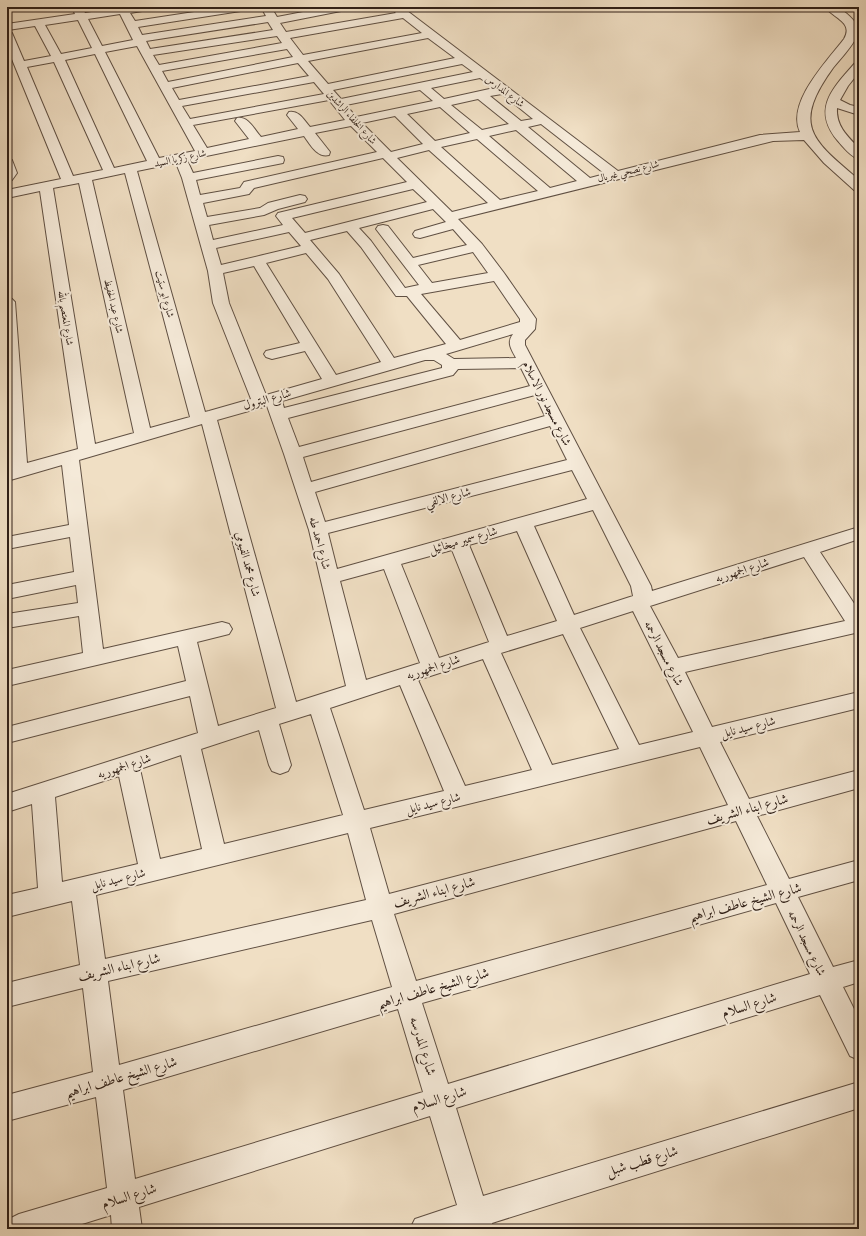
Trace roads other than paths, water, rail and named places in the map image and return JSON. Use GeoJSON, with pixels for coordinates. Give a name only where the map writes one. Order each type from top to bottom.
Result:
{"type":"FeatureCollection","features":[{"type":"Feature","properties":{"kind":"street"},"geometry":{"type":"LineString","coordinates":[[7,28],[40,19],[79,12],[148,7]]}},
{"type":"Feature","properties":{"kind":"street"},"geometry":{"type":"LineString","coordinates":[[131,25],[247,7]]}},
{"type":"Feature","properties":{"kind":"street","name":"شارع الخلفاء الراشدين"},"geometry":{"type":"LineString","coordinates":[[266,7],[272,20],[284,38],[354,122],[452,221]]}},
{"type":"Feature","properties":{"kind":"street"},"geometry":{"type":"LineString","coordinates":[[21,66],[139,40],[346,7]]}},
{"type":"Feature","properties":{"kind":"street","name":"شارع المدارس"},"geometry":{"type":"LineString","coordinates":[[395,7],[615,174]]}},
{"type":"Feature","properties":{"kind":"street"},"geometry":{"type":"LineString","coordinates":[[830,7],[845,18],[853,31],[851,38],[807,99],[804,113],[804,128],[826,159],[859,187]]}},
{"type":"Feature","properties":{"kind":"street"},"geometry":{"type":"LineString","coordinates":[[123,9],[164,86],[203,153]]}},
{"type":"Feature","properties":{"kind":"street"},"geometry":{"type":"LineString","coordinates":[[79,12],[155,163]]}},
{"type":"Feature","properties":{"kind":"street"},"geometry":{"type":"LineString","coordinates":[[155,69],[284,38],[404,14]]}},
{"type":"Feature","properties":{"kind":"street"},"geometry":{"type":"LineString","coordinates":[[40,19],[110,172]]}},
{"type":"Feature","properties":{"kind":"street"},"geometry":{"type":"LineString","coordinates":[[7,33],[68,181]]}},
{"type":"Feature","properties":{"kind":"street"},"geometry":{"type":"LineString","coordinates":[[164,86],[431,34]]}},
{"type":"Feature","properties":{"kind":"street"},"geometry":{"type":"LineString","coordinates":[[146,53],[284,38]]}},
{"type":"Feature","properties":{"kind":"street"},"geometry":{"type":"LineString","coordinates":[[332,96],[464,60]]}},
{"type":"Feature","properties":{"kind":"street"},"geometry":{"type":"LineString","coordinates":[[833,61],[859,65],[840,90],[831,109],[830,116],[838,132],[857,147]]}},
{"type":"Feature","properties":{"kind":"street"},"geometry":{"type":"LineString","coordinates":[[186,123],[332,96],[422,86],[482,74]]}},
{"type":"Feature","properties":{"kind":"street"},"geometry":{"type":"LineString","coordinates":[[175,104],[317,78]]}},
{"type":"Feature","properties":{"kind":"street"},"geometry":{"type":"LineString","coordinates":[[422,86],[547,192]]}},
{"type":"Feature","properties":{"kind":"street","name":"شارع زكريا السيد"},"geometry":{"type":"LineString","coordinates":[[7,194],[504,90]]}},
{"type":"Feature","properties":{"kind":"street"},"geometry":{"type":"LineString","coordinates":[[481,95],[587,182]]}},
{"type":"Feature","properties":{"kind":"street"},"geometry":{"type":"LineString","coordinates":[[834,102],[846,108],[859,111]]}},
{"type":"Feature","properties":{"kind":"street"},"geometry":{"type":"LineString","coordinates":[[398,112],[432,146],[498,204]]}},
{"type":"Feature","properties":{"kind":"street"},"geometry":{"type":"LineString","coordinates":[[293,115],[324,152]]}},
{"type":"Feature","properties":{"kind":"street"},"geometry":{"type":"LineString","coordinates":[[195,200],[244,190],[249,185],[432,146],[543,120]]}},
{"type":"Feature","properties":{"kind":"street"},"geometry":{"type":"LineString","coordinates":[[189,178],[275,161],[257,142],[241,121]]}},
{"type":"Feature","properties":{"kind":"street","name":"شارع نصحي غبريال"},"geometry":{"type":"LineString","coordinates":[[420,234],[498,204],[615,174],[773,136],[809,136]]}},
{"type":"Feature","properties":{"kind":"street","name":"شارع احمد طه"},"geometry":{"type":"LineString","coordinates":[[180,158],[189,178],[215,271],[220,303],[293,454],[305,489],[318,530],[358,691]]}},
{"type":"Feature","properties":{"kind":"street"},"geometry":{"type":"LineString","coordinates":[[7,163],[10,173],[7,177]]}},
{"type":"Feature","properties":{"kind":"street","name":"شارع ابو ستيت"},"geometry":{"type":"LineString","coordinates":[[130,168],[204,418]]}},
{"type":"Feature","properties":{"kind":"street"},"geometry":{"type":"LineString","coordinates":[[201,222],[264,211],[273,206],[406,174]]}},
{"type":"Feature","properties":{"kind":"street","name":"شارع عبد الحفيظ"},"geometry":{"type":"LineString","coordinates":[[85,178],[143,435]]}},
{"type":"Feature","properties":{"kind":"street"},"geometry":{"type":"LineString","coordinates":[[390,364],[334,277],[296,233],[287,214],[417,184]]}},
{"type":"Feature","properties":{"kind":"street","name":"شارع المعتصم بالله"},"geometry":{"type":"LineString","coordinates":[[46,186],[79,454],[79,529],[94,658]]}},
{"type":"Feature","properties":{"kind":"street"},"geometry":{"type":"LineString","coordinates":[[207,246],[350,226],[436,204]]}},
{"type":"Feature","properties":{"kind":"street"},"geometry":{"type":"LineString","coordinates":[[452,221],[477,247],[499,276],[528,319],[528,325]]}},
{"type":"Feature","properties":{"kind":"street"},"geometry":{"type":"LineString","coordinates":[[350,226],[366,244],[400,292],[408,293],[499,276]]}},
{"type":"Feature","properties":{"kind":"street"},"geometry":{"type":"LineString","coordinates":[[383,228],[429,289]]}},
{"type":"Feature","properties":{"kind":"street"},"geometry":{"type":"LineString","coordinates":[[215,271],[258,261],[296,233]]}},
{"type":"Feature","properties":{"kind":"street"},"geometry":{"type":"LineString","coordinates":[[410,263],[477,247]]}},
{"type":"Feature","properties":{"kind":"street"},"geometry":{"type":"LineString","coordinates":[[258,261],[330,381]]}},
{"type":"Feature","properties":{"kind":"street"},"geometry":{"type":"LineString","coordinates":[[408,293],[456,345]]}},
{"type":"Feature","properties":{"kind":"street"},"geometry":{"type":"LineString","coordinates":[[7,302],[13,474]]}},
{"type":"Feature","properties":{"kind":"street","name":"شارع البترول"},"geometry":{"type":"LineString","coordinates":[[13,474],[204,418],[270,405],[330,381],[528,325]]}},
{"type":"Feature","properties":{"kind":"street","name":"شارع مسجد نور الاسلام"},"geometry":{"type":"LineString","coordinates":[[528,325],[527,329],[516,342],[641,586],[643,598],[638,603]]}},
{"type":"Feature","properties":{"kind":"street"},"geometry":{"type":"LineString","coordinates":[[272,354],[309,345]]}},
{"type":"Feature","properties":{"kind":"street"},"geometry":{"type":"LineString","coordinates":[[424,355],[430,354],[443,358],[450,364],[526,363]]}},
{"type":"Feature","properties":{"kind":"street"},"geometry":{"type":"LineString","coordinates":[[270,405],[447,372],[450,370],[450,364]]}},
{"type":"Feature","properties":{"kind":"street"},"geometry":{"type":"LineString","coordinates":[[293,454],[539,389]]}},
{"type":"Feature","properties":{"kind":"street","name":"شارع محمد الفيومي"},"geometry":{"type":"LineString","coordinates":[[204,418],[288,712]]}},
{"type":"Feature","properties":{"kind":"street"},"geometry":{"type":"LineString","coordinates":[[305,489],[555,419]]}},
{"type":"Feature","properties":{"kind":"street","name":"شارع الالفي"},"geometry":{"type":"LineString","coordinates":[[318,530],[578,463]]}},
{"type":"Feature","properties":{"kind":"street","name":"شارع سمير ميخائيل"},"geometry":{"type":"LineString","coordinates":[[329,578],[598,502]]}},
{"type":"Feature","properties":{"kind":"street"},"geometry":{"type":"LineString","coordinates":[[523,523],[568,624],[633,755]]}},
{"type":"Feature","properties":{"kind":"street"},"geometry":{"type":"LineString","coordinates":[[7,543],[79,529]]}},
{"type":"Feature","properties":{"kind":"street","name":"شارع الجمهوريه"},"geometry":{"type":"LineString","coordinates":[[7,803],[288,712],[859,533]]}},
{"type":"Feature","properties":{"kind":"street"},"geometry":{"type":"LineString","coordinates":[[458,542],[495,648],[546,776]]}},
{"type":"Feature","properties":{"kind":"street"},"geometry":{"type":"LineString","coordinates":[[672,667],[858,626],[808,549]]}},
{"type":"Feature","properties":{"kind":"street"},"geometry":{"type":"LineString","coordinates":[[390,561],[432,667]]}},
{"type":"Feature","properties":{"kind":"street"},"geometry":{"type":"LineString","coordinates":[[7,592],[84,577]]}},
{"type":"Feature","properties":{"kind":"street","name":"شارع مسجد الرحمه"},"geometry":{"type":"LineString","coordinates":[[638,603],[672,667],[859,1047]]}},
{"type":"Feature","properties":{"kind":"street"},"geometry":{"type":"LineString","coordinates":[[7,621],[88,608]]}},
{"type":"Feature","properties":{"kind":"street"},"geometry":{"type":"LineString","coordinates":[[7,678],[222,629]]}},
{"type":"Feature","properties":{"kind":"street"},"geometry":{"type":"LineString","coordinates":[[186,637],[198,686],[200,741],[215,856]]}},
{"type":"Feature","properties":{"kind":"street"},"geometry":{"type":"LineString","coordinates":[[406,675],[458,797]]}},
{"type":"Feature","properties":{"kind":"street"},"geometry":{"type":"LineString","coordinates":[[7,735],[198,686]]}},
{"type":"Feature","properties":{"kind":"street","name":"شارع سيد نايل"},"geometry":{"type":"LineString","coordinates":[[7,906],[357,823],[458,797],[859,700]]}},
{"type":"Feature","properties":{"kind":"street","name":"شارع المدرسه"},"geometry":{"type":"LineString","coordinates":[[318,703],[357,823],[380,907],[476,1221]]}},
{"type":"Feature","properties":{"kind":"street"},"geometry":{"type":"LineString","coordinates":[[266,720],[280,765]]}},
{"type":"Feature","properties":{"kind":"street"},"geometry":{"type":"LineString","coordinates":[[128,765],[151,871]]}},
{"type":"Feature","properties":{"kind":"street","name":"شارع ابناء الشريف"},"geometry":{"type":"LineString","coordinates":[[7,995],[95,973],[380,907],[859,779]]}},
{"type":"Feature","properties":{"kind":"street"},"geometry":{"type":"LineString","coordinates":[[43,792],[51,896]]}},
{"type":"Feature","properties":{"kind":"street","name":"شارع الشيخ عاطف ابراهيم"},"geometry":{"type":"LineString","coordinates":[[7,1108],[108,1081],[407,995],[859,870]]}},
{"type":"Feature","properties":{"kind":"street"},"geometry":{"type":"LineString","coordinates":[[83,888],[127,1229]]}},
{"type":"Feature","properties":{"kind":"street","name":"شارع السلام"},"geometry":{"type":"LineString","coordinates":[[19,1229],[859,971]]}},
{"type":"Feature","properties":{"kind":"street","name":"شارع قطب شبل"},"geometry":{"type":"LineString","coordinates":[[425,1229],[476,1221],[859,1095]]}}]}
